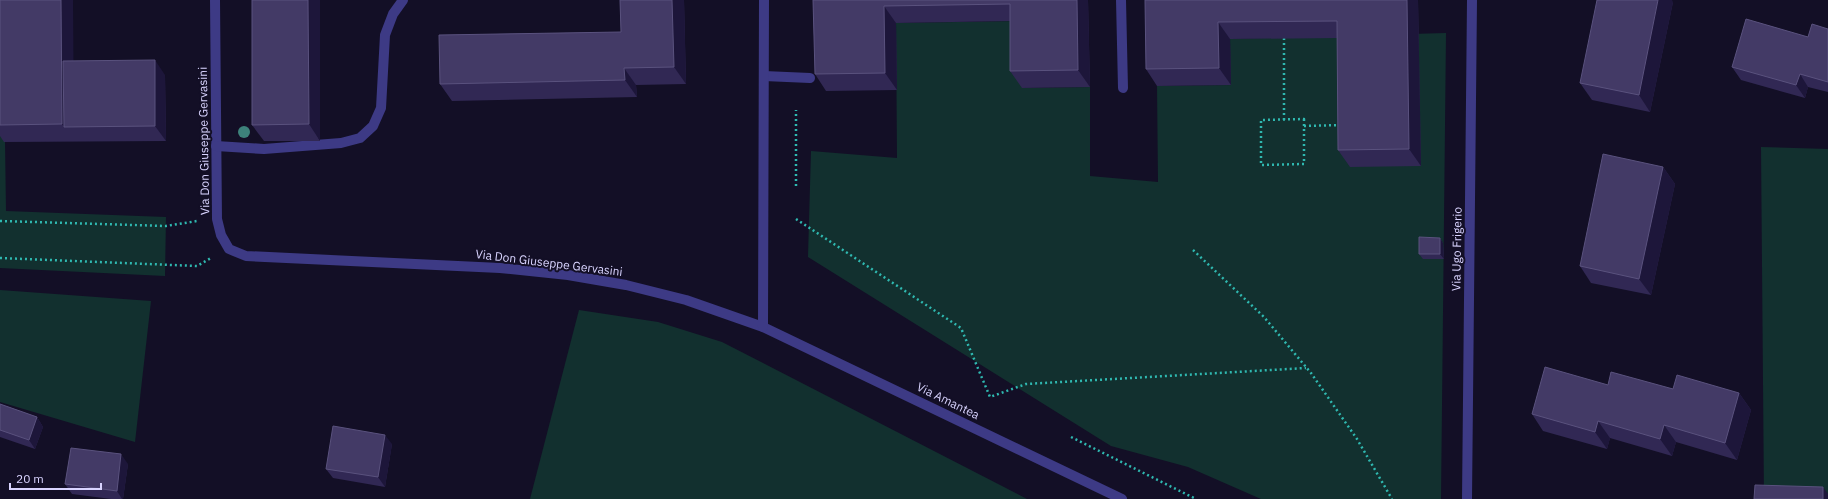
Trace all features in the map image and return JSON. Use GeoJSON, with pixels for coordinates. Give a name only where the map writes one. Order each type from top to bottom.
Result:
{"type":"FeatureCollection","features":[{"type":"Feature","properties":{"kind":"street","name":"Via Don Giuseppe Gervasini"},"geometry":{"type":"LineString","coordinates":[[215,0],[217,219],[221,236],[229,249],[246,256],[500,268],[568,275],[626,285],[678,298],[763,327]]}},
{"type":"Feature","properties":{"kind":"street"},"geometry":{"type":"LineString","coordinates":[[216,146],[264,149],[341,143],[360,138],[373,126],[381,108],[385,35],[393,14],[403,0]]}},
{"type":"Feature","properties":{"kind":"street"},"geometry":{"type":"LineString","coordinates":[[763,327],[764,0]]}},
{"type":"Feature","properties":{"kind":"street"},"geometry":{"type":"LineString","coordinates":[[1121,0],[1123,88]]}},
{"type":"Feature","properties":{"kind":"street","name":"Via Ugo Frigerio"},"geometry":{"type":"LineString","coordinates":[[1467,499],[1472,0]]}},
{"type":"Feature","properties":{"kind":"street"},"geometry":{"type":"LineString","coordinates":[[764,76],[810,78]]}},
{"type":"Feature","properties":{"kind":"street","name":"Via Amantea"},"geometry":{"type":"LineString","coordinates":[[763,327],[1122,499]]}},
{"type":"Feature","properties":{"kind":"path"},"geometry":{"type":"LineString","coordinates":[[1284,38],[1284,120]]}},
{"type":"Feature","properties":{"kind":"path"},"geometry":{"type":"LineString","coordinates":[[796,110],[796,186]]}},
{"type":"Feature","properties":{"kind":"path"},"geometry":{"type":"LineString","coordinates":[[1304,119],[1304,164],[1261,164],[1261,120],[1284,120],[1304,119]]}},
{"type":"Feature","properties":{"kind":"path"},"geometry":{"type":"LineString","coordinates":[[1304,126],[1342,125]]}},
{"type":"Feature","properties":{"kind":"path"},"geometry":{"type":"LineString","coordinates":[[0,220],[166,226],[217,219]]}},
{"type":"Feature","properties":{"kind":"path"},"geometry":{"type":"LineString","coordinates":[[796,219],[961,328],[990,397],[1026,384],[1306,368]]}},
{"type":"Feature","properties":{"kind":"path"},"geometry":{"type":"LineString","coordinates":[[0,258],[197,266],[229,249]]}},
{"type":"Feature","properties":{"kind":"path"},"geometry":{"type":"LineString","coordinates":[[1192,250],[1264,317],[1306,368],[1357,439],[1392,499]]}},
{"type":"Feature","properties":{"kind":"path"},"geometry":{"type":"LineString","coordinates":[[1071,437],[1196,499]]}},
{"type":"Feature","properties":{"kind":"green space"},"geometry":{"type":"Polygon","coordinates":[[[0,0],[3,0],[6,211],[166,217],[165,276],[0,268],[0,0]]]}},
{"type":"Feature","properties":{"kind":"green space"},"geometry":{"type":"Polygon","coordinates":[[[1021,21],[1022,88],[1090,87],[1090,176],[1158,182],[1157,86],[1231,85],[1230,39],[1446,33],[1441,499],[1261,499],[1188,467],[1111,446],[808,257],[811,151],[897,158],[896,23],[1021,21]]]}},
{"type":"Feature","properties":{"kind":"green space"},"geometry":{"type":"Polygon","coordinates":[[[1761,147],[1828,149],[1828,499],[1764,498],[1761,147]]]}},
{"type":"Feature","properties":{"kind":"green space"},"geometry":{"type":"Polygon","coordinates":[[[0,290],[151,301],[135,442],[0,402],[0,290]]]}},
{"type":"Feature","properties":{"kind":"green space"},"geometry":{"type":"Polygon","coordinates":[[[579,310],[658,322],[722,342],[1027,499],[530,499],[579,310]]]}},
{"type":"Feature","properties":{"kind":"building"},"geometry":{"type":"Polygon","coordinates":[[[0,0],[61,0],[62,124],[0,125],[0,0]]]}},
{"type":"Feature","properties":{"kind":"building"},"geometry":{"type":"Polygon","coordinates":[[[252,0],[308,0],[309,124],[252,125],[252,0]]]}},
{"type":"Feature","properties":{"kind":"building"},"geometry":{"type":"Polygon","coordinates":[[[620,0],[672,0],[674,67],[624,68],[625,80],[440,84],[439,35],[621,32],[620,0]]]}},
{"type":"Feature","properties":{"kind":"building"},"geometry":{"type":"Polygon","coordinates":[[[813,0],[1077,0],[1078,70],[1010,71],[1010,4],[884,6],[885,73],[815,74],[813,0]]]}},
{"type":"Feature","properties":{"kind":"building"},"geometry":{"type":"Polygon","coordinates":[[[1145,0],[1407,0],[1409,149],[1338,150],[1337,21],[1218,22],[1219,68],[1146,69],[1145,0]]]}},
{"type":"Feature","properties":{"kind":"building"},"geometry":{"type":"Polygon","coordinates":[[[1597,0],[1658,0],[1639,95],[1580,83],[1597,0]]]}},
{"type":"Feature","properties":{"kind":"building"},"geometry":{"type":"Polygon","coordinates":[[[1746,19],[1808,37],[1812,24],[1828,29],[1828,82],[1800,74],[1796,85],[1732,67],[1746,19]]]}},
{"type":"Feature","properties":{"kind":"building"},"geometry":{"type":"Polygon","coordinates":[[[155,60],[155,126],[64,127],[63,61],[155,60]]]}},
{"type":"Feature","properties":{"kind":"building"},"geometry":{"type":"Polygon","coordinates":[[[1603,154],[1663,167],[1639,279],[1580,266],[1603,154]]]}},
{"type":"Feature","properties":{"kind":"building"},"geometry":{"type":"Polygon","coordinates":[[[1419,237],[1440,238],[1440,254],[1419,254],[1419,237]]]}},
{"type":"Feature","properties":{"kind":"building"},"geometry":{"type":"Polygon","coordinates":[[[1545,367],[1608,385],[1611,372],[1673,389],[1677,375],[1739,393],[1725,443],[1664,425],[1660,439],[1598,421],[1595,432],[1532,414],[1545,367]]]}},
{"type":"Feature","properties":{"kind":"building"},"geometry":{"type":"Polygon","coordinates":[[[0,404],[37,417],[29,440],[0,430],[0,404]]]}},
{"type":"Feature","properties":{"kind":"building"},"geometry":{"type":"Polygon","coordinates":[[[333,426],[385,435],[378,477],[326,469],[333,426]]]}},
{"type":"Feature","properties":{"kind":"building"},"geometry":{"type":"Polygon","coordinates":[[[71,448],[121,454],[117,491],[65,484],[71,448]]]}},
{"type":"Feature","properties":{"kind":"building"},"geometry":{"type":"Polygon","coordinates":[[[1755,485],[1823,487],[1823,499],[1754,499],[1755,485]]]}}]}
